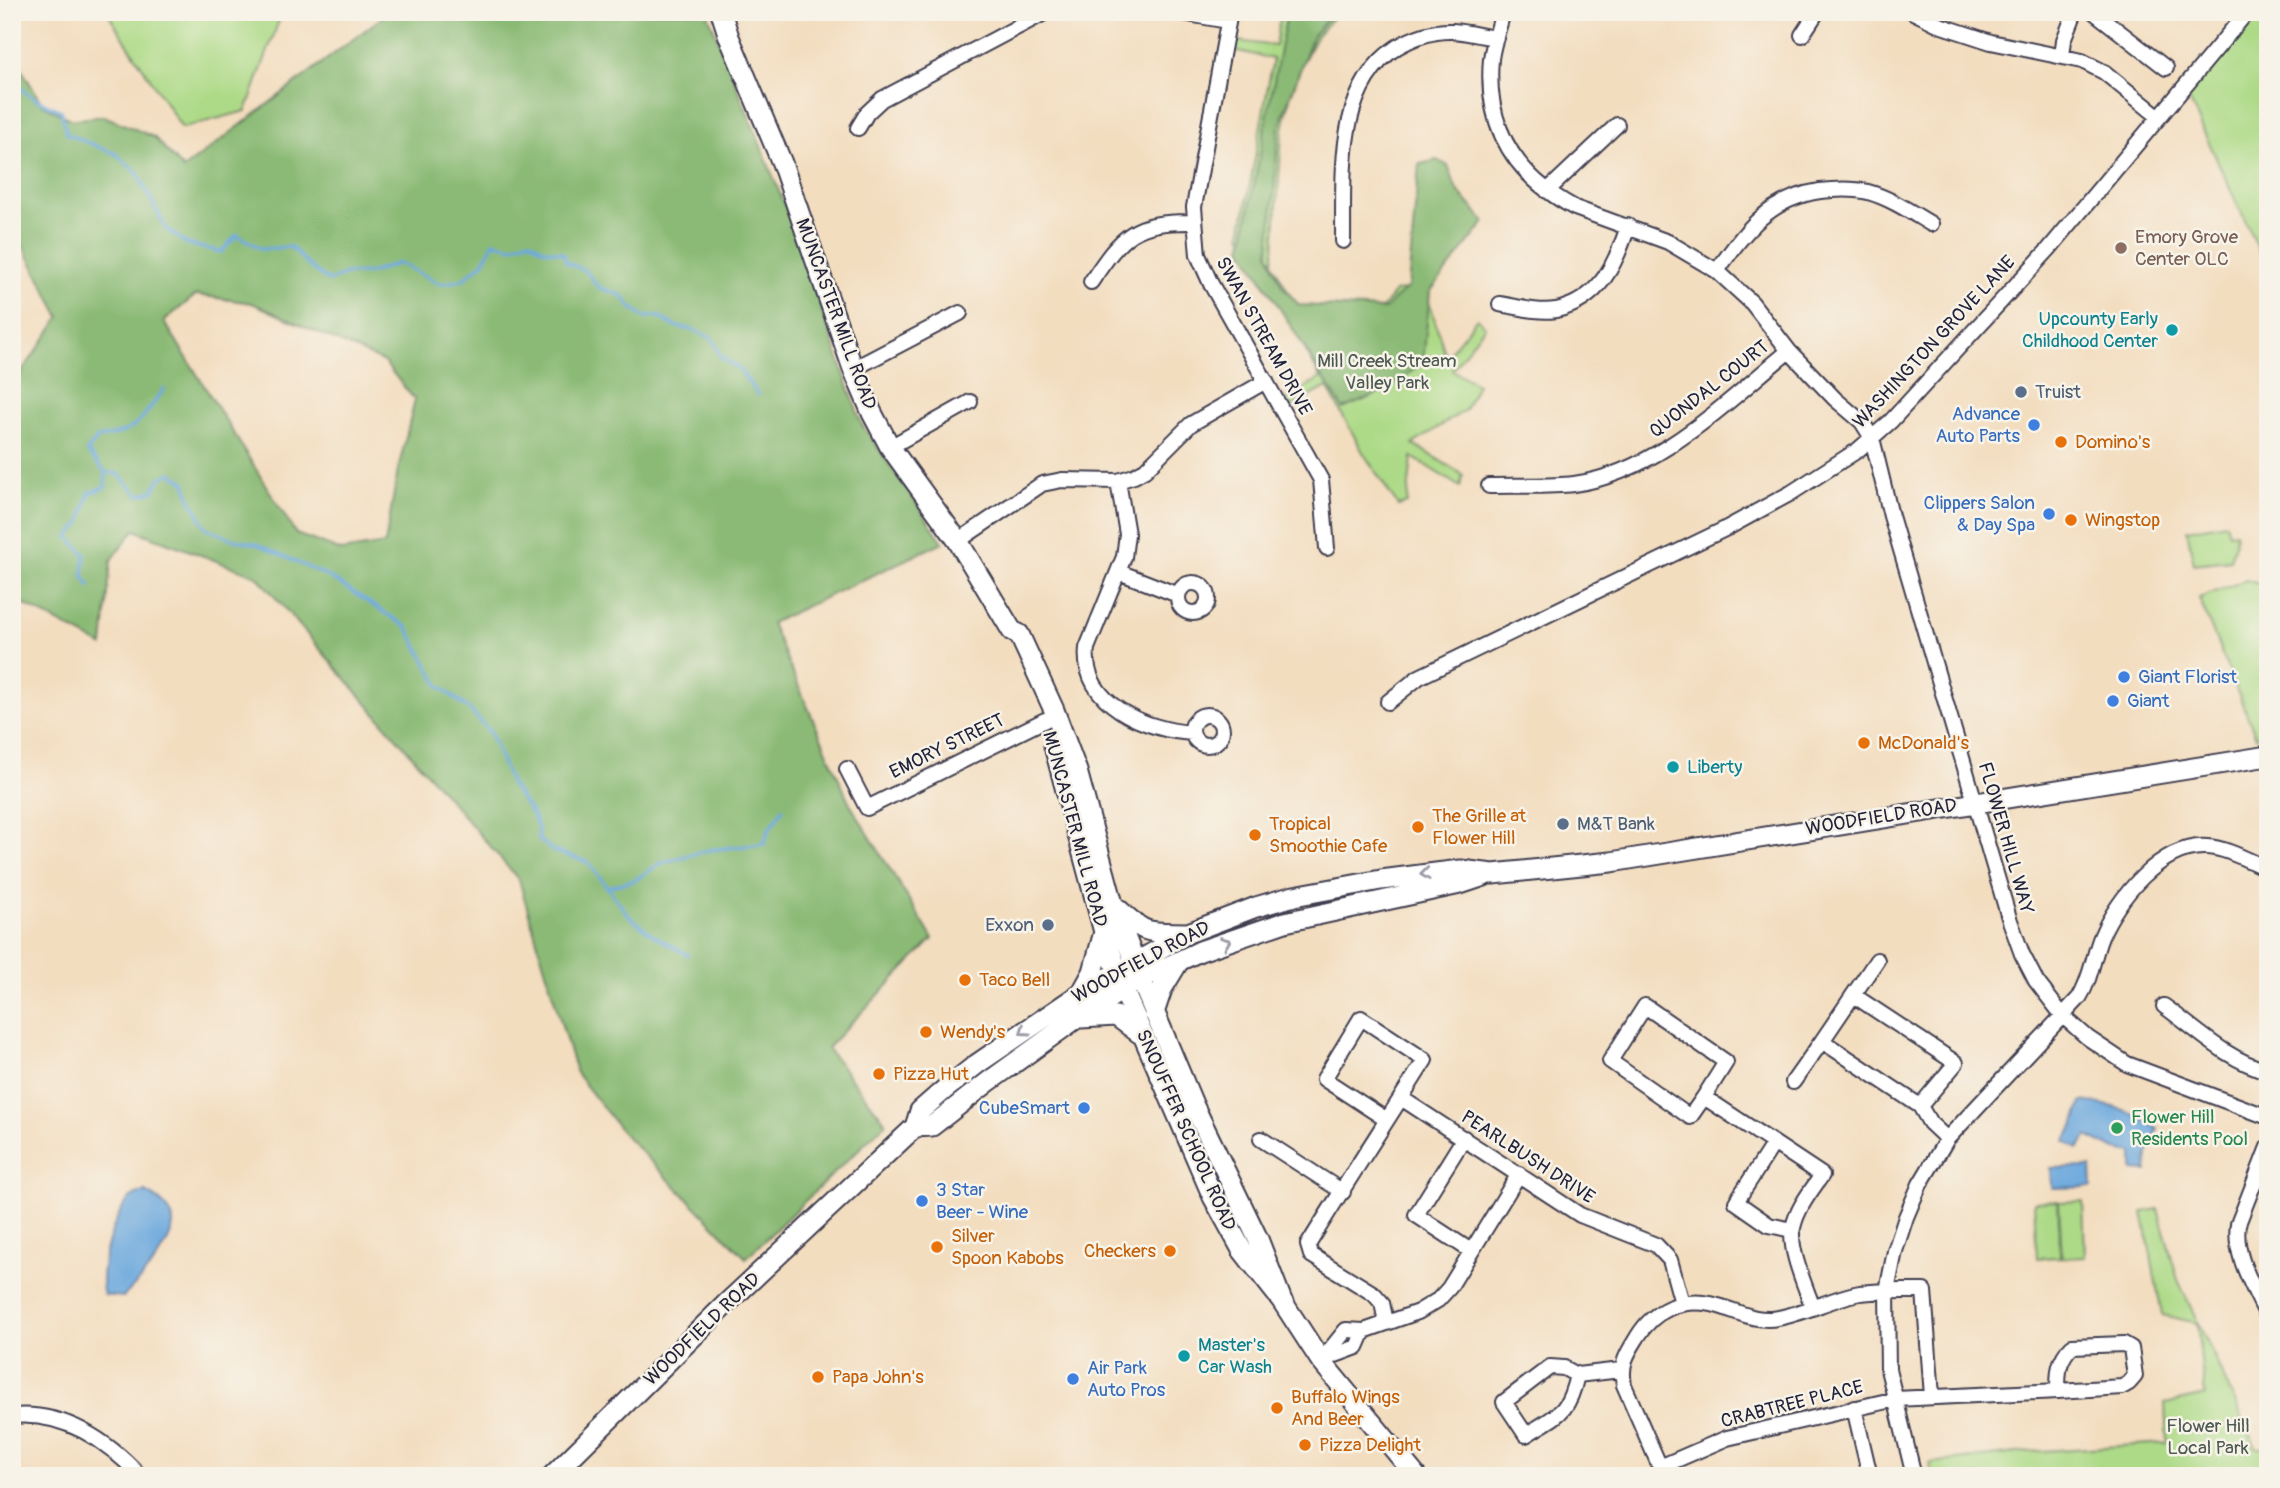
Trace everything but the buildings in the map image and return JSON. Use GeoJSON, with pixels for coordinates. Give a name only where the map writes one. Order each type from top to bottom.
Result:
{"type":"FeatureCollection","features":[{"type":"Feature","properties":{"kind":"main road","name":"MUNCASTER MILL ROAD"},"geometry":{"type":"LineString","coordinates":[[722,12],[729,37],[782,163],[853,369],[872,413],[890,447],[958,541],[1012,631],[1019,634],[1062,731],[1077,771],[1113,904],[1129,976]]}},
{"type":"Feature","properties":{"kind":"main road","name":"MUNCASTER MILL ROAD"},"geometry":{"type":"LineString","coordinates":[[1012,631],[1009,636],[1045,720],[1066,783],[1104,932],[1129,976]]}},
{"type":"Feature","properties":{"kind":"main road","name":"WOODFIELD ROAD"},"geometry":{"type":"LineString","coordinates":[[552,1476],[727,1303],[915,1127],[919,1111],[977,1064],[1081,993],[1285,922],[1460,884],[1493,874],[1611,862],[2268,756]]}},
{"type":"Feature","properties":{"kind":"main road","name":"WOODFIELD ROAD"},"geometry":{"type":"LineString","coordinates":[[915,1127],[932,1126],[1188,933],[1256,907],[1333,888],[1461,870],[1493,874]]}},
{"type":"Feature","properties":{"kind":"main road"},"geometry":{"type":"LineString","coordinates":[[1113,904],[1144,931],[1188,933]]}},
{"type":"Feature","properties":{"kind":"main road"},"geometry":{"type":"LineString","coordinates":[[1081,993],[1093,972],[1104,932]]}},
{"type":"Feature","properties":{"kind":"main road"},"geometry":{"type":"LineString","coordinates":[[1154,1013],[1162,989],[1179,961]]}},
{"type":"Feature","properties":{"kind":"main road","name":"SNOUFFER SCHOOL ROAD"},"geometry":{"type":"LineString","coordinates":[[1129,976],[1154,1013],[1193,1104],[1258,1239],[1282,1301]]}},
{"type":"Feature","properties":{"kind":"main road","name":"SNOUFFER SCHOOL ROAD"},"geometry":{"type":"LineString","coordinates":[[1129,976],[1143,1036],[1213,1197],[1242,1250],[1282,1301],[1321,1361],[1416,1476]]}},
{"type":"Feature","properties":{"kind":"main road"},"geometry":{"type":"LineString","coordinates":[[1077,1018],[1116,1016],[1143,1036]]}},
{"type":"Feature","properties":{"kind":"street"},"geometry":{"type":"LineString","coordinates":[[858,128],[867,113],[882,99],[1046,12]]}},
{"type":"Feature","properties":{"kind":"street"},"geometry":{"type":"LineString","coordinates":[[1177,12],[1229,17]]}},
{"type":"Feature","properties":{"kind":"street"},"geometry":{"type":"LineString","coordinates":[[1503,12],[1492,57],[1492,105],[1507,148],[1519,165],[1547,191],[1575,208],[1668,242],[1717,271],[1752,303],[1789,351],[1835,399],[1862,422],[1872,438]]}},
{"type":"Feature","properties":{"kind":"street"},"geometry":{"type":"LineString","coordinates":[[1802,35],[1817,12]]}},
{"type":"Feature","properties":{"kind":"street"},"geometry":{"type":"LineString","coordinates":[[1913,12],[1942,26],[1992,42],[2082,61],[2104,72],[2158,116]]}},
{"type":"Feature","properties":{"kind":"street"},"geometry":{"type":"LineString","coordinates":[[2062,56],[2064,40],[2075,12]]}},
{"type":"Feature","properties":{"kind":"street"},"geometry":{"type":"LineString","coordinates":[[2094,12],[2166,68]]}},
{"type":"Feature","properties":{"kind":"street","name":"WASHINGTON GROVE LANE"},"geometry":{"type":"LineString","coordinates":[[1388,702],[1419,677],[1727,528],[1791,494],[1872,438],[1937,372],[2049,249],[2247,12]]}},
{"type":"Feature","properties":{"kind":"street","name":"SWAN STREAM DRIVE"},"geometry":{"type":"LineString","coordinates":[[1229,17],[1194,207],[1198,255],[1211,284],[1321,480],[1327,548]]}},
{"type":"Feature","properties":{"kind":"street"},"geometry":{"type":"LineString","coordinates":[[1343,241],[1346,135],[1358,96],[1373,69],[1392,51],[1425,34],[1453,31],[1496,38]]}},
{"type":"Feature","properties":{"kind":"street"},"geometry":{"type":"LineString","coordinates":[[1547,191],[1617,125]]}},
{"type":"Feature","properties":{"kind":"street"},"geometry":{"type":"LineString","coordinates":[[1717,271],[1741,236],[1759,218],[1785,201],[1803,194],[1840,188],[1868,192],[1892,201],[1931,224]]}},
{"type":"Feature","properties":{"kind":"street"},"geometry":{"type":"LineString","coordinates":[[1091,282],[1114,248],[1135,230],[1163,221],[1194,222]]}},
{"type":"Feature","properties":{"kind":"street"},"geometry":{"type":"LineString","coordinates":[[1500,304],[1531,310],[1556,310],[1581,299],[1610,273],[1628,226]]}},
{"type":"Feature","properties":{"kind":"street"},"geometry":{"type":"LineString","coordinates":[[853,369],[960,313]]}},
{"type":"Feature","properties":{"kind":"street","name":"QUONDAL COURT"},"geometry":{"type":"LineString","coordinates":[[1489,486],[1574,484],[1607,477],[1638,465],[1669,447],[1789,351]]}},
{"type":"Feature","properties":{"kind":"street"},"geometry":{"type":"LineString","coordinates":[[958,541],[1042,484],[1062,480],[1118,481],[1145,470],[1191,424],[1266,382]]}},
{"type":"Feature","properties":{"kind":"street"},"geometry":{"type":"LineString","coordinates":[[890,447],[970,402]]}},
{"type":"Feature","properties":{"kind":"street","name":"FLOWER HILL WAY"},"geometry":{"type":"LineString","coordinates":[[1872,438],[1891,516],[2009,918],[2022,954],[2036,981],[2063,1016],[2088,1038],[2127,1064],[2268,1117]]}},
{"type":"Feature","properties":{"kind":"street"},"geometry":{"type":"LineString","coordinates":[[1118,481],[1127,534],[1124,558],[1087,648],[1088,674],[1104,699],[1115,708],[1160,727],[1192,733]]}},
{"type":"Feature","properties":{"kind":"street"},"geometry":{"type":"LineString","coordinates":[[1119,572],[1178,595]]}},
{"type":"Feature","properties":{"kind":"street","name":"EMORY STREET"},"geometry":{"type":"LineString","coordinates":[[847,769],[867,808],[1045,720]]}},
{"type":"Feature","properties":{"kind":"street"},"geometry":{"type":"LineString","coordinates":[[1914,1476],[1888,1369],[1887,1291],[1895,1251],[1920,1184],[1947,1139],[2063,1016],[2086,986],[2095,954],[2111,916],[2160,861],[2190,848],[2208,847],[2226,851],[2268,869]]}},
{"type":"Feature","properties":{"kind":"street"},"geometry":{"type":"LineString","coordinates":[[1793,1082],[1877,960]]}},
{"type":"Feature","properties":{"kind":"street"},"geometry":{"type":"LineString","coordinates":[[1853,995],[1956,1063],[1920,1106]]}},
{"type":"Feature","properties":{"kind":"street"},"geometry":{"type":"LineString","coordinates":[[1646,1006],[1726,1062],[1704,1097],[1690,1117],[1610,1061],[1646,1006]]}},
{"type":"Feature","properties":{"kind":"street"},"geometry":{"type":"LineString","coordinates":[[2164,1006],[2235,1059],[2268,1071]]}},
{"type":"Feature","properties":{"kind":"street"},"geometry":{"type":"LineString","coordinates":[[1387,1120],[1324,1079],[1360,1018],[1425,1060],[1308,1245],[1311,1255],[1374,1294],[1382,1303],[1387,1322]]}},
{"type":"Feature","properties":{"kind":"street"},"geometry":{"type":"LineString","coordinates":[[1822,1041],[1920,1106],[1930,1123],[1947,1139]]}},
{"type":"Feature","properties":{"kind":"street"},"geometry":{"type":"LineString","coordinates":[[1704,1097],[1822,1175],[1801,1207],[1792,1230],[1797,1264],[1813,1308]]}},
{"type":"Feature","properties":{"kind":"street","name":"PEARLBUSH DRIVE"},"geometry":{"type":"LineString","coordinates":[[1401,1098],[1580,1215],[1656,1245],[1670,1260],[1682,1303]]}},
{"type":"Feature","properties":{"kind":"street"},"geometry":{"type":"LineString","coordinates":[[1464,1138],[1416,1215],[1471,1251]]}},
{"type":"Feature","properties":{"kind":"street"},"geometry":{"type":"LineString","coordinates":[[1261,1139],[1343,1192]]}},
{"type":"Feature","properties":{"kind":"street"},"geometry":{"type":"LineString","coordinates":[[1774,1143],[1736,1202],[1769,1225],[1792,1230]]}},
{"type":"Feature","properties":{"kind":"street"},"geometry":{"type":"LineString","coordinates":[[2267,1154],[2238,1224],[2236,1236],[2241,1256],[2268,1318]]}},
{"type":"Feature","properties":{"kind":"street"},"geometry":{"type":"LineString","coordinates":[[1321,1361],[1357,1347],[1364,1331],[1418,1312],[1438,1300],[1449,1288],[1519,1174]]}},
{"type":"Feature","properties":{"kind":"street"},"geometry":{"type":"LineString","coordinates":[[1662,1471],[1624,1385],[1621,1370],[1627,1353],[1642,1328],[1662,1311],[1682,1303],[1710,1304],[1762,1320],[1779,1318],[1859,1293],[1924,1291],[1932,1396]]}},
{"type":"Feature","properties":{"kind":"street","name":"CRABTREE PLACE"},"geometry":{"type":"LineString","coordinates":[[1662,1471],[1727,1438],[1896,1399],[1932,1396],[2058,1391],[2122,1387],[2135,1376],[2131,1348],[2124,1344],[2072,1346],[2062,1356],[2057,1370],[2058,1391]]}},
{"type":"Feature","properties":{"kind":"street"},"geometry":{"type":"LineString","coordinates":[[1577,1375],[1572,1396],[1564,1410],[1526,1435],[1504,1402],[1550,1367],[1564,1368],[1577,1375],[1621,1370]]}},
{"type":"Feature","properties":{"kind":"street"},"geometry":{"type":"LineString","coordinates":[[1854,1408],[1870,1476]]}},
{"type":"Feature","properties":{"kind":"street"},"geometry":{"type":"LineString","coordinates":[[12,1416],[39,1417],[78,1427],[113,1448],[140,1476]]}},
{"type":"Feature","properties":{"kind":"green space"},"geometry":{"type":"Polygon","coordinates":[[[107,12],[282,12],[246,111],[182,128],[107,12]]]}},
{"type":"Feature","properties":{"kind":"green space"},"geometry":{"type":"Polygon","coordinates":[[[389,12],[707,12],[789,216],[862,425],[943,542],[771,623],[850,804],[933,939],[827,1048],[886,1123],[746,1258],[623,1133],[576,1073],[519,880],[257,576],[134,530],[111,561],[103,646],[12,598],[12,386],[60,317],[12,225],[12,53],[42,104],[72,120],[104,116],[154,137],[183,169],[389,12]],[[196,295],[164,321],[296,534],[342,551],[385,544],[398,470],[415,400],[384,362],[252,303],[196,295]]]}},
{"type":"Feature","properties":{"kind":"green space","name":"Mill Creek Stream Valley Park"},"geometry":{"type":"Polygon","coordinates":[[[1281,12],[1338,12],[1317,35],[1301,66],[1282,133],[1273,264],[1299,311],[1379,312],[1396,291],[1425,288],[1446,357],[1477,318],[1485,326],[1452,370],[1477,384],[1465,410],[1413,444],[1463,475],[1460,487],[1412,457],[1407,503],[1398,506],[1364,454],[1327,387],[1289,408],[1284,400],[1321,378],[1241,234],[1273,59],[1229,49],[1231,40],[1275,46],[1281,12]]]}},
{"type":"Feature","properties":{"kind":"green space"},"geometry":{"type":"Polygon","coordinates":[[[1287,12],[1334,12],[1313,35],[1279,127],[1269,254],[1282,286],[1299,305],[1385,309],[1408,287],[1419,164],[1438,160],[1448,166],[1457,190],[1485,222],[1430,292],[1423,363],[1385,391],[1343,409],[1242,248],[1287,12]]]}},
{"type":"Feature","properties":{"kind":"green space"},"geometry":{"type":"Polygon","coordinates":[[[2252,12],[2268,12],[2268,270],[2186,93],[2252,12]]]}},
{"type":"Feature","properties":{"kind":"green space"},"geometry":{"type":"Polygon","coordinates":[[[2226,523],[2229,533],[2236,532],[2230,560],[2194,564],[2187,530],[2226,523]]]}},
{"type":"Feature","properties":{"kind":"green space"},"geometry":{"type":"Polygon","coordinates":[[[2246,580],[2268,587],[2268,732],[2256,737],[2199,598],[2246,580]]]}},
{"type":"Feature","properties":{"kind":"green space"},"geometry":{"type":"Polygon","coordinates":[[[2058,1201],[2060,1257],[2037,1258],[2034,1202],[2058,1201]]]}},
{"type":"Feature","properties":{"kind":"green space"},"geometry":{"type":"Polygon","coordinates":[[[2083,1201],[2085,1257],[2062,1258],[2059,1202],[2083,1201]]]}},
{"type":"Feature","properties":{"kind":"green space","name":"Flower Hill Local Park"},"geometry":{"type":"Polygon","coordinates":[[[2158,1209],[2178,1280],[2256,1447],[2268,1450],[2268,1476],[1932,1476],[1929,1463],[2026,1452],[2167,1443],[2165,1404],[2205,1395],[2197,1323],[2162,1315],[2143,1212],[2158,1209]]]}},
{"type":"Feature","properties":{"kind":"water"},"geometry":{"type":"Polygon","coordinates":[[[2082,1101],[2122,1110],[2158,1128],[2148,1154],[2147,1171],[2133,1170],[2133,1153],[2116,1150],[2087,1136],[2078,1149],[2065,1141],[2074,1126],[2082,1101]]]}},
{"type":"Feature","properties":{"kind":"water"},"geometry":{"type":"Polygon","coordinates":[[[2091,1167],[2092,1187],[2052,1188],[2051,1168],[2091,1167]]]}},
{"type":"Feature","properties":{"kind":"water"},"geometry":{"type":"Polygon","coordinates":[[[145,1192],[159,1200],[171,1213],[171,1233],[153,1264],[123,1297],[104,1295],[102,1272],[108,1242],[127,1202],[135,1195],[145,1192]]]}},
{"type":"Feature","properties":{"kind":"waterway"},"geometry":{"type":"LineString","coordinates":[[12,69],[14,78],[24,91],[61,111],[67,134],[116,154],[138,174],[166,229],[187,244],[221,252],[237,235],[262,249],[291,247],[309,266],[329,281],[346,274],[370,273],[399,263],[440,284],[462,280],[483,263],[494,242],[512,247],[529,240],[543,249],[563,253],[566,262],[586,271],[598,287],[621,295],[644,317],[658,316],[674,326],[712,338],[721,357],[740,370],[758,395]]}},
{"type":"Feature","properties":{"kind":"waterway"},"geometry":{"type":"LineString","coordinates":[[90,586],[83,575],[85,555],[69,537],[81,522],[89,493],[105,487],[106,473],[87,451],[98,438],[122,433],[138,422],[164,389]]}},
{"type":"Feature","properties":{"kind":"waterway"},"geometry":{"type":"LineString","coordinates":[[106,473],[117,473],[139,495],[153,491],[159,479],[171,473],[185,482],[189,496],[206,528],[232,539],[257,544],[329,577],[407,627],[439,686],[469,709],[490,732],[511,785],[538,827],[538,839],[553,851],[588,862],[629,916],[653,935],[688,955]]}},
{"type":"Feature","properties":{"kind":"waterway"},"geometry":{"type":"LineString","coordinates":[[607,887],[635,880],[661,863],[690,855],[709,850],[764,844],[769,829],[783,809]]}},
{"type":"Feature","properties":{"kind":"place","name":"Emory Grove Center OLC"},"geometry":{"type":"Point","coordinates":[2121,248]}},
{"type":"Feature","properties":{"kind":"place","name":"Upcounty Early Childhood Center"},"geometry":{"type":"Point","coordinates":[2172,330]}},
{"type":"Feature","properties":{"kind":"place","name":"Truist"},"geometry":{"type":"Point","coordinates":[2021,392]}},
{"type":"Feature","properties":{"kind":"place","name":"Advance Auto Parts"},"geometry":{"type":"Point","coordinates":[2034,425]}},
{"type":"Feature","properties":{"kind":"place","name":"Domino's"},"geometry":{"type":"Point","coordinates":[2061,442]}},
{"type":"Feature","properties":{"kind":"place","name":"Clippers Salon & Day Spa"},"geometry":{"type":"Point","coordinates":[2049,514]}},
{"type":"Feature","properties":{"kind":"place","name":"Wingstop"},"geometry":{"type":"Point","coordinates":[2071,520]}},
{"type":"Feature","properties":{"kind":"place","name":"Giant Florist"},"geometry":{"type":"Point","coordinates":[2124,677]}},
{"type":"Feature","properties":{"kind":"place","name":"Giant"},"geometry":{"type":"Point","coordinates":[2113,701]}},
{"type":"Feature","properties":{"kind":"place","name":"McDonald's"},"geometry":{"type":"Point","coordinates":[1864,743]}},
{"type":"Feature","properties":{"kind":"place","name":"Liberty"},"geometry":{"type":"Point","coordinates":[1673,767]}},
{"type":"Feature","properties":{"kind":"place","name":"M&T Bank"},"geometry":{"type":"Point","coordinates":[1563,824]}},
{"type":"Feature","properties":{"kind":"place","name":"The Grille at Flower Hill"},"geometry":{"type":"Point","coordinates":[1418,827]}},
{"type":"Feature","properties":{"kind":"place","name":"Tropical Smoothie Cafe"},"geometry":{"type":"Point","coordinates":[1255,835]}},
{"type":"Feature","properties":{"kind":"place","name":"Exxon"},"geometry":{"type":"Point","coordinates":[1048,925]}},
{"type":"Feature","properties":{"kind":"place","name":"Taco Bell"},"geometry":{"type":"Point","coordinates":[965,980]}},
{"type":"Feature","properties":{"kind":"place","name":"Wendy's"},"geometry":{"type":"Point","coordinates":[926,1032]}},
{"type":"Feature","properties":{"kind":"place","name":"Pizza Hut"},"geometry":{"type":"Point","coordinates":[879,1074]}},
{"type":"Feature","properties":{"kind":"place","name":"CubeSmart"},"geometry":{"type":"Point","coordinates":[1084,1108]}},
{"type":"Feature","properties":{"kind":"place","name":"Flower Hill Residents Pool"},"geometry":{"type":"Point","coordinates":[2117,1128]}},
{"type":"Feature","properties":{"kind":"place","name":"3 Star Beer - Wine"},"geometry":{"type":"Point","coordinates":[922,1201]}},
{"type":"Feature","properties":{"kind":"place","name":"Silver Spoon Kabobs"},"geometry":{"type":"Point","coordinates":[937,1247]}},
{"type":"Feature","properties":{"kind":"place","name":"Checkers"},"geometry":{"type":"Point","coordinates":[1170,1251]}},
{"type":"Feature","properties":{"kind":"place","name":"Master's Car Wash"},"geometry":{"type":"Point","coordinates":[1184,1356]}},
{"type":"Feature","properties":{"kind":"place","name":"Papa John's"},"geometry":{"type":"Point","coordinates":[818,1377]}},
{"type":"Feature","properties":{"kind":"place","name":"Air Park Auto Pros"},"geometry":{"type":"Point","coordinates":[1073,1379]}},
{"type":"Feature","properties":{"kind":"place","name":"Buffalo Wings And Beer"},"geometry":{"type":"Point","coordinates":[1277,1408]}},
{"type":"Feature","properties":{"kind":"place","name":"Pizza Delight"},"geometry":{"type":"Point","coordinates":[1305,1445]}}]}
